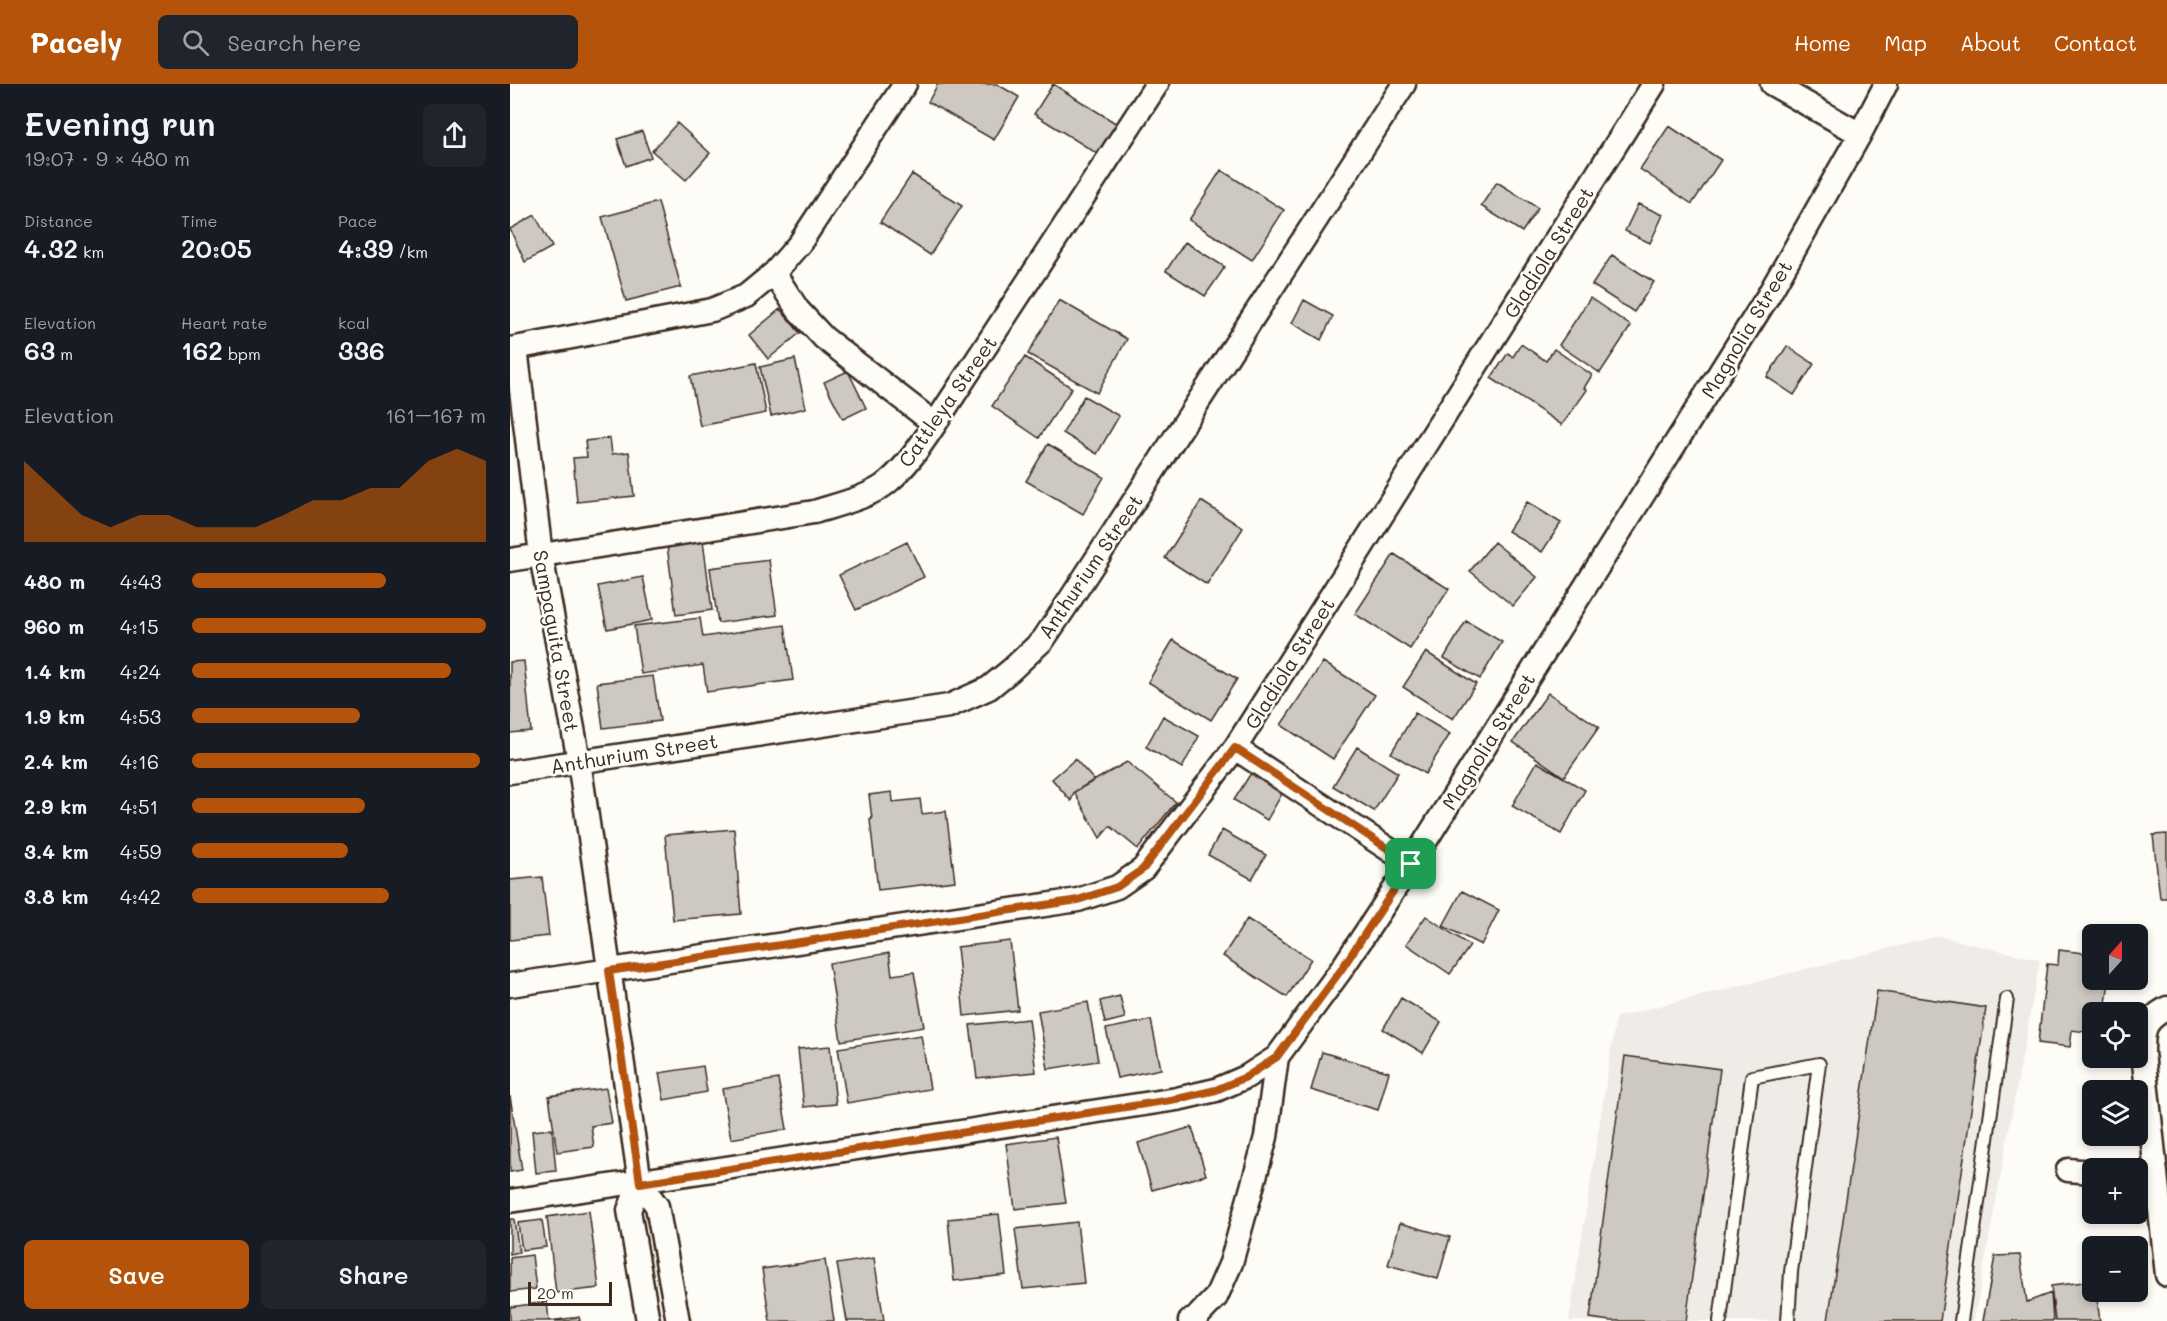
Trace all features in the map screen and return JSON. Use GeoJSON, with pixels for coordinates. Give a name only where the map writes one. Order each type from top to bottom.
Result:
{"type":"FeatureCollection","features":[{"type":"Feature","properties":{"kind":"street"},"geometry":{"type":"LineString","coordinates":[[513,348],[712,310],[746,296],[774,273],[800,243],[905,84]]}},
{"type":"Feature","properties":{"kind":"street","name":"Cattleya Street"},"geometry":{"type":"LineString","coordinates":[[510,560],[814,512],[849,501],[887,484],[914,456],[1157,84]]}},
{"type":"Feature","properties":{"kind":"street","name":"Anthurium Street"},"geometry":{"type":"LineString","coordinates":[[510,772],[949,706],[989,688],[1043,640],[1404,84]]}},
{"type":"Feature","properties":{"kind":"street","name":"Gladiola Street"},"geometry":{"type":"LineString","coordinates":[[510,985],[1078,900],[1117,887],[1143,869],[1235,748],[1654,84]]}},
{"type":"Feature","properties":{"kind":"street"},"geometry":{"type":"LineString","coordinates":[[1772,84],[1860,134]]}},
{"type":"Feature","properties":{"kind":"street","name":"Magnolia Street"},"geometry":{"type":"LineString","coordinates":[[510,1200],[640,1183],[1177,1099],[1216,1090],[1246,1077],[1277,1057],[1341,970],[1411,864],[1768,296],[1886,84]]}},
{"type":"Feature","properties":{"kind":"street"},"geometry":{"type":"LineString","coordinates":[[774,273],[798,310],[824,338],[935,424]]}},
{"type":"Feature","properties":{"kind":"street","name":"Sampaguita Street"},"geometry":{"type":"LineString","coordinates":[[513,348],[541,555],[579,761],[640,1183],[657,1206],[678,1321]]}},
{"type":"Feature","properties":{"kind":"street"},"geometry":{"type":"LineString","coordinates":[[1235,748],[1411,864]]}},
{"type":"Feature","properties":{"kind":"street"},"geometry":{"type":"LineString","coordinates":[[2146,1158],[2143,1031],[2151,1018],[2167,1008]]}},
{"type":"Feature","properties":{"kind":"street"},"geometry":{"type":"LineString","coordinates":[[1190,1321],[1196,1318],[1216,1297],[1231,1263],[1266,1137],[1277,1057]]}},
{"type":"Feature","properties":{"kind":"street"},"geometry":{"type":"LineString","coordinates":[[2068,1170],[2082,1171]]}},
{"type":"Feature","properties":{"kind":"street"},"geometry":{"type":"LineString","coordinates":[[2148,1180],[2165,1240],[2167,1275]]}},
{"type":"Feature","properties":{"kind":"street","name":"Sampaguita Street"},"geometry":{"type":"LineString","coordinates":[[640,1183],[629,1210],[648,1321]]}},
{"type":"Feature","properties":{"kind":"lane"},"geometry":{"type":"LineString","coordinates":[[1961,1321],[2007,999]]}},
{"type":"Feature","properties":{"kind":"lane"},"geometry":{"type":"LineString","coordinates":[[1720,1321],[1752,1077],[1819,1064],[1791,1272],[1788,1321]]}},
{"type":"Feature","properties":{"kind":"shaded area"},"geometry":{"type":"Polygon","coordinates":[[[1938,936],[2040,960],[1974,1321],[1569,1321],[1616,1017],[1938,936]]]}},
{"type":"Feature","properties":{"kind":"building"},"geometry":{"type":"Polygon","coordinates":[[[938,84],[997,84],[1019,97],[994,140],[928,102],[938,84]]]}},
{"type":"Feature","properties":{"kind":"building"},"geometry":{"type":"Polygon","coordinates":[[[1053,84],[1122,127],[1104,158],[1034,114],[1053,84]]]}},
{"type":"Feature","properties":{"kind":"building"},"geometry":{"type":"Polygon","coordinates":[[[677,123],[710,153],[686,180],[652,151],[677,123]]]}},
{"type":"Feature","properties":{"kind":"building"},"geometry":{"type":"Polygon","coordinates":[[[1669,126],[1721,160],[1692,204],[1640,169],[1669,126]]]}},
{"type":"Feature","properties":{"kind":"building"},"geometry":{"type":"Polygon","coordinates":[[[642,131],[651,157],[626,166],[617,139],[642,131]]]}},
{"type":"Feature","properties":{"kind":"building"},"geometry":{"type":"Polygon","coordinates":[[[1221,170],[1284,210],[1252,260],[1189,220],[1221,170]]]}},
{"type":"Feature","properties":{"kind":"building"},"geometry":{"type":"Polygon","coordinates":[[[912,174],[962,206],[930,255],[880,222],[912,174]]]}},
{"type":"Feature","properties":{"kind":"building"},"geometry":{"type":"Polygon","coordinates":[[[1497,182],[1538,208],[1522,232],[1481,206],[1497,182]]]}},
{"type":"Feature","properties":{"kind":"building"},"geometry":{"type":"Polygon","coordinates":[[[658,202],[681,287],[626,301],[602,217],[658,202]]]}},
{"type":"Feature","properties":{"kind":"building"},"geometry":{"type":"Polygon","coordinates":[[[1638,204],[1663,215],[1650,243],[1625,231],[1638,204]]]}},
{"type":"Feature","properties":{"kind":"building"},"geometry":{"type":"Polygon","coordinates":[[[535,215],[552,247],[525,262],[510,229],[535,215]]]}},
{"type":"Feature","properties":{"kind":"building"},"geometry":{"type":"Polygon","coordinates":[[[1185,242],[1225,267],[1205,296],[1166,271],[1185,242]]]}},
{"type":"Feature","properties":{"kind":"building"},"geometry":{"type":"Polygon","coordinates":[[[1612,255],[1654,282],[1634,312],[1592,285],[1612,255]]]}},
{"type":"Feature","properties":{"kind":"building"},"geometry":{"type":"Polygon","coordinates":[[[1590,298],[1631,326],[1600,373],[1559,345],[1590,298]]]}},
{"type":"Feature","properties":{"kind":"building"},"geometry":{"type":"Polygon","coordinates":[[[1059,300],[1127,339],[1097,393],[1028,354],[1059,300]]]}},
{"type":"Feature","properties":{"kind":"building"},"geometry":{"type":"Polygon","coordinates":[[[1304,300],[1333,316],[1321,340],[1292,323],[1304,300]]]}},
{"type":"Feature","properties":{"kind":"building"},"geometry":{"type":"Polygon","coordinates":[[[780,309],[800,333],[768,359],[749,335],[780,309]]]}},
{"type":"Feature","properties":{"kind":"building"},"geometry":{"type":"Polygon","coordinates":[[[1521,344],[1546,361],[1554,349],[1592,375],[1584,388],[1587,390],[1562,425],[1491,378],[1508,353],[1513,357],[1521,344]]]}},
{"type":"Feature","properties":{"kind":"building"},"geometry":{"type":"Polygon","coordinates":[[[1787,346],[1814,364],[1794,395],[1767,377],[1787,346]]]}},
{"type":"Feature","properties":{"kind":"building"},"geometry":{"type":"Polygon","coordinates":[[[1025,357],[1072,388],[1039,438],[992,406],[1025,357]]]}},
{"type":"Feature","properties":{"kind":"building"},"geometry":{"type":"Polygon","coordinates":[[[795,359],[806,408],[771,416],[760,367],[795,359]]]}},
{"type":"Feature","properties":{"kind":"building"},"geometry":{"type":"Polygon","coordinates":[[[756,363],[766,413],[700,426],[690,376],[756,363]]]}},
{"type":"Feature","properties":{"kind":"building"},"geometry":{"type":"Polygon","coordinates":[[[848,371],[866,408],[843,419],[824,382],[848,371]]]}},
{"type":"Feature","properties":{"kind":"building"},"geometry":{"type":"Polygon","coordinates":[[[1084,396],[1119,416],[1097,454],[1063,433],[1084,396]]]}},
{"type":"Feature","properties":{"kind":"building"},"geometry":{"type":"Polygon","coordinates":[[[610,438],[612,454],[629,452],[634,496],[577,502],[573,458],[587,457],[585,441],[610,438]]]}},
{"type":"Feature","properties":{"kind":"building"},"geometry":{"type":"Polygon","coordinates":[[[1048,444],[1104,477],[1083,514],[1026,481],[1048,444]]]}},
{"type":"Feature","properties":{"kind":"building"},"geometry":{"type":"Polygon","coordinates":[[[1201,501],[1243,528],[1207,585],[1165,558],[1201,501]]]}},
{"type":"Feature","properties":{"kind":"building"},"geometry":{"type":"Polygon","coordinates":[[[1527,502],[1561,523],[1542,552],[1508,531],[1527,502]]]}},
{"type":"Feature","properties":{"kind":"building"},"geometry":{"type":"Polygon","coordinates":[[[702,533],[712,610],[676,615],[666,538],[702,533]]]}},
{"type":"Feature","properties":{"kind":"building"},"geometry":{"type":"Polygon","coordinates":[[[907,542],[924,577],[856,610],[839,575],[907,542]]]}},
{"type":"Feature","properties":{"kind":"building"},"geometry":{"type":"Polygon","coordinates":[[[1494,542],[1537,577],[1513,606],[1470,571],[1494,542]]]}},
{"type":"Feature","properties":{"kind":"building"},"geometry":{"type":"Polygon","coordinates":[[[1394,554],[1449,589],[1410,649],[1355,614],[1394,554]]]}},
{"type":"Feature","properties":{"kind":"building"},"geometry":{"type":"Polygon","coordinates":[[[769,560],[777,615],[718,623],[710,568],[769,560]]]}},
{"type":"Feature","properties":{"kind":"building"},"geometry":{"type":"Polygon","coordinates":[[[643,577],[652,620],[607,629],[598,586],[643,577]]]}},
{"type":"Feature","properties":{"kind":"building"},"geometry":{"type":"Polygon","coordinates":[[[700,618],[703,637],[785,625],[793,680],[707,692],[703,665],[641,674],[634,626],[700,618]]]}},
{"type":"Feature","properties":{"kind":"building"},"geometry":{"type":"Polygon","coordinates":[[[1466,621],[1502,642],[1480,679],[1444,658],[1466,621]]]}},
{"type":"Feature","properties":{"kind":"building"},"geometry":{"type":"Polygon","coordinates":[[[1173,640],[1237,679],[1211,720],[1148,682],[1173,640]]]}},
{"type":"Feature","properties":{"kind":"building"},"geometry":{"type":"Polygon","coordinates":[[[1426,652],[1476,684],[1453,719],[1403,687],[1426,652]]]}},
{"type":"Feature","properties":{"kind":"building"},"geometry":{"type":"Polygon","coordinates":[[[524,661],[531,731],[510,733],[510,662],[524,661]]]}},
{"type":"Feature","properties":{"kind":"building"},"geometry":{"type":"Polygon","coordinates":[[[1323,662],[1375,695],[1333,759],[1281,725],[1323,662]]]}},
{"type":"Feature","properties":{"kind":"building"},"geometry":{"type":"Polygon","coordinates":[[[653,676],[660,721],[603,728],[597,683],[653,676]]]}},
{"type":"Feature","properties":{"kind":"building"},"geometry":{"type":"Polygon","coordinates":[[[1548,693],[1599,727],[1564,777],[1513,742],[1548,693]]]}},
{"type":"Feature","properties":{"kind":"building"},"geometry":{"type":"Polygon","coordinates":[[[1415,713],[1450,734],[1425,774],[1391,753],[1415,713]]]}},
{"type":"Feature","properties":{"kind":"building"},"geometry":{"type":"Polygon","coordinates":[[[1163,716],[1199,736],[1182,768],[1146,747],[1163,716]]]}},
{"type":"Feature","properties":{"kind":"building"},"geometry":{"type":"Polygon","coordinates":[[[1357,747],[1398,773],[1374,811],[1333,786],[1357,747]]]}},
{"type":"Feature","properties":{"kind":"building"},"geometry":{"type":"Polygon","coordinates":[[[1075,759],[1094,780],[1074,792],[1071,801],[1052,779],[1075,759]]]}},
{"type":"Feature","properties":{"kind":"building"},"geometry":{"type":"Polygon","coordinates":[[[1127,762],[1176,802],[1138,849],[1110,826],[1100,838],[1074,792],[1127,762]]]}},
{"type":"Feature","properties":{"kind":"building"},"geometry":{"type":"Polygon","coordinates":[[[1537,762],[1585,790],[1561,834],[1512,806],[1537,762]]]}},
{"type":"Feature","properties":{"kind":"building"},"geometry":{"type":"Polygon","coordinates":[[[1251,773],[1283,792],[1267,820],[1234,800],[1251,773]]]}},
{"type":"Feature","properties":{"kind":"building"},"geometry":{"type":"Polygon","coordinates":[[[892,792],[893,802],[920,799],[922,814],[946,811],[955,881],[878,890],[869,795],[892,792]]]}},
{"type":"Feature","properties":{"kind":"building"},"geometry":{"type":"Polygon","coordinates":[[[734,829],[741,914],[673,920],[665,835],[734,829]]]}},
{"type":"Feature","properties":{"kind":"building"},"geometry":{"type":"Polygon","coordinates":[[[1222,830],[1266,855],[1252,879],[1208,855],[1222,830]]]}},
{"type":"Feature","properties":{"kind":"building"},"geometry":{"type":"Polygon","coordinates":[[[2167,834],[2167,898],[2160,898],[2153,835],[2167,834]]]}},
{"type":"Feature","properties":{"kind":"building"},"geometry":{"type":"Polygon","coordinates":[[[542,877],[549,936],[510,940],[510,880],[542,877]]]}},
{"type":"Feature","properties":{"kind":"building"},"geometry":{"type":"Polygon","coordinates":[[[1462,891],[1499,910],[1481,945],[1443,926],[1462,891]]]}},
{"type":"Feature","properties":{"kind":"building"},"geometry":{"type":"Polygon","coordinates":[[[1426,916],[1470,946],[1450,974],[1406,944],[1426,916]]]}},
{"type":"Feature","properties":{"kind":"building"},"geometry":{"type":"Polygon","coordinates":[[[1247,919],[1311,959],[1287,997],[1223,956],[1247,919]]]}},
{"type":"Feature","properties":{"kind":"building"},"geometry":{"type":"Polygon","coordinates":[[[1010,941],[1018,1010],[964,1016],[957,947],[1010,941]]]}},
{"type":"Feature","properties":{"kind":"building"},"geometry":{"type":"Polygon","coordinates":[[[2059,950],[2082,953],[2082,990],[2108,990],[2106,1002],[2082,1002],[2082,1032],[2072,1030],[2070,1047],[2038,1043],[2047,964],[2058,965],[2059,950]]]}},
{"type":"Feature","properties":{"kind":"building"},"geometry":{"type":"Polygon","coordinates":[[[889,953],[892,975],[914,972],[924,1027],[841,1041],[829,963],[889,953]]]}},
{"type":"Feature","properties":{"kind":"building"},"geometry":{"type":"Polygon","coordinates":[[[1877,991],[1986,1008],[1940,1321],[1828,1321],[1877,991]]]}},
{"type":"Feature","properties":{"kind":"building"},"geometry":{"type":"Polygon","coordinates":[[[1120,996],[1125,1018],[1105,1023],[1100,1001],[1120,996]]]}},
{"type":"Feature","properties":{"kind":"building"},"geometry":{"type":"Polygon","coordinates":[[[1401,998],[1441,1022],[1423,1053],[1383,1029],[1401,998]]]}},
{"type":"Feature","properties":{"kind":"building"},"geometry":{"type":"Polygon","coordinates":[[[1088,1002],[1098,1061],[1048,1069],[1038,1011],[1088,1002]]]}},
{"type":"Feature","properties":{"kind":"building"},"geometry":{"type":"Polygon","coordinates":[[[1029,1019],[1036,1072],[977,1078],[970,1025],[1029,1019]]]}},
{"type":"Feature","properties":{"kind":"building"},"geometry":{"type":"Polygon","coordinates":[[[1151,1020],[1161,1069],[1117,1078],[1106,1029],[1151,1020]]]}},
{"type":"Feature","properties":{"kind":"building"},"geometry":{"type":"Polygon","coordinates":[[[921,1035],[930,1089],[847,1103],[838,1048],[921,1035]]]}},
{"type":"Feature","properties":{"kind":"building"},"geometry":{"type":"Polygon","coordinates":[[[830,1046],[836,1104],[804,1107],[798,1049],[830,1046]]]}},
{"type":"Feature","properties":{"kind":"building"},"geometry":{"type":"Polygon","coordinates":[[[1322,1052],[1389,1072],[1378,1110],[1311,1090],[1322,1052]]]}},
{"type":"Feature","properties":{"kind":"building"},"geometry":{"type":"Polygon","coordinates":[[[1625,1056],[1720,1069],[1686,1321],[1610,1321],[1590,1318],[1625,1056]]]}},
{"type":"Feature","properties":{"kind":"building"},"geometry":{"type":"Polygon","coordinates":[[[703,1066],[707,1092],[664,1100],[659,1073],[703,1066]]]}},
{"type":"Feature","properties":{"kind":"building"},"geometry":{"type":"Polygon","coordinates":[[[778,1079],[787,1129],[731,1139],[722,1089],[778,1079]]]}},
{"type":"Feature","properties":{"kind":"building"},"geometry":{"type":"Polygon","coordinates":[[[606,1088],[612,1123],[591,1126],[594,1147],[557,1152],[549,1096],[606,1088]]]}},
{"type":"Feature","properties":{"kind":"building"},"geometry":{"type":"Polygon","coordinates":[[[510,1096],[522,1170],[510,1172],[510,1096]]]}},
{"type":"Feature","properties":{"kind":"building"},"geometry":{"type":"Polygon","coordinates":[[[1192,1127],[1206,1175],[1152,1190],[1138,1143],[1192,1127]]]}},
{"type":"Feature","properties":{"kind":"building"},"geometry":{"type":"Polygon","coordinates":[[[552,1129],[556,1171],[536,1173],[532,1131],[552,1129]]]}},
{"type":"Feature","properties":{"kind":"building"},"geometry":{"type":"Polygon","coordinates":[[[1056,1137],[1066,1203],[1015,1209],[1006,1144],[1056,1137]]]}},
{"type":"Feature","properties":{"kind":"building"},"geometry":{"type":"Polygon","coordinates":[[[589,1211],[599,1288],[556,1293],[547,1217],[589,1211]]]}},
{"type":"Feature","properties":{"kind":"building"},"geometry":{"type":"Polygon","coordinates":[[[999,1214],[1006,1275],[954,1281],[948,1219],[999,1214]]]}},
{"type":"Feature","properties":{"kind":"building"},"geometry":{"type":"Polygon","coordinates":[[[510,1219],[514,1219],[519,1252],[510,1254],[510,1219]]]}},
{"type":"Feature","properties":{"kind":"building"},"geometry":{"type":"Polygon","coordinates":[[[542,1220],[546,1247],[522,1250],[518,1223],[542,1220]]]}},
{"type":"Feature","properties":{"kind":"building"},"geometry":{"type":"Polygon","coordinates":[[[1077,1222],[1084,1283],[1023,1289],[1015,1229],[1077,1222]]]}},
{"type":"Feature","properties":{"kind":"building"},"geometry":{"type":"Polygon","coordinates":[[[1400,1223],[1450,1237],[1438,1279],[1388,1265],[1400,1223]]]}},
{"type":"Feature","properties":{"kind":"building"},"geometry":{"type":"Polygon","coordinates":[[[532,1255],[536,1289],[510,1292],[510,1258],[532,1255]]]}},
{"type":"Feature","properties":{"kind":"building"},"geometry":{"type":"Polygon","coordinates":[[[2020,1255],[2027,1302],[2051,1293],[2053,1321],[1983,1321],[1995,1256],[2020,1255]]]}},
{"type":"Feature","properties":{"kind":"building"},"geometry":{"type":"Polygon","coordinates":[[[874,1258],[884,1321],[847,1321],[837,1264],[874,1258]]]}},
{"type":"Feature","properties":{"kind":"building"},"geometry":{"type":"Polygon","coordinates":[[[825,1260],[834,1321],[770,1321],[762,1269],[825,1260]]]}},
{"type":"Feature","properties":{"kind":"building"},"geometry":{"type":"Polygon","coordinates":[[[2082,1282],[2082,1302],[2097,1302],[2100,1321],[2055,1321],[2051,1286],[2082,1282]]]}},
{"type":"Feature","properties":{"kind":"building"},"geometry":{"type":"Polygon","coordinates":[[[547,1302],[549,1321],[510,1321],[510,1307],[547,1302]]]}},
{"type":"Feature","properties":{"kind":"building"},"geometry":{"type":"Polygon","coordinates":[[[579,1317],[580,1321],[549,1321],[579,1317]]]}},
{"type":"Feature","properties":{"kind":"route"},"geometry":{"type":"LineString","coordinates":[[1235,748],[1411,864],[1341,970],[1277,1057],[1246,1077],[1216,1090],[1177,1099],[640,1183],[609,971],[1078,900],[1117,887],[1143,869],[1235,748]]}}]}
